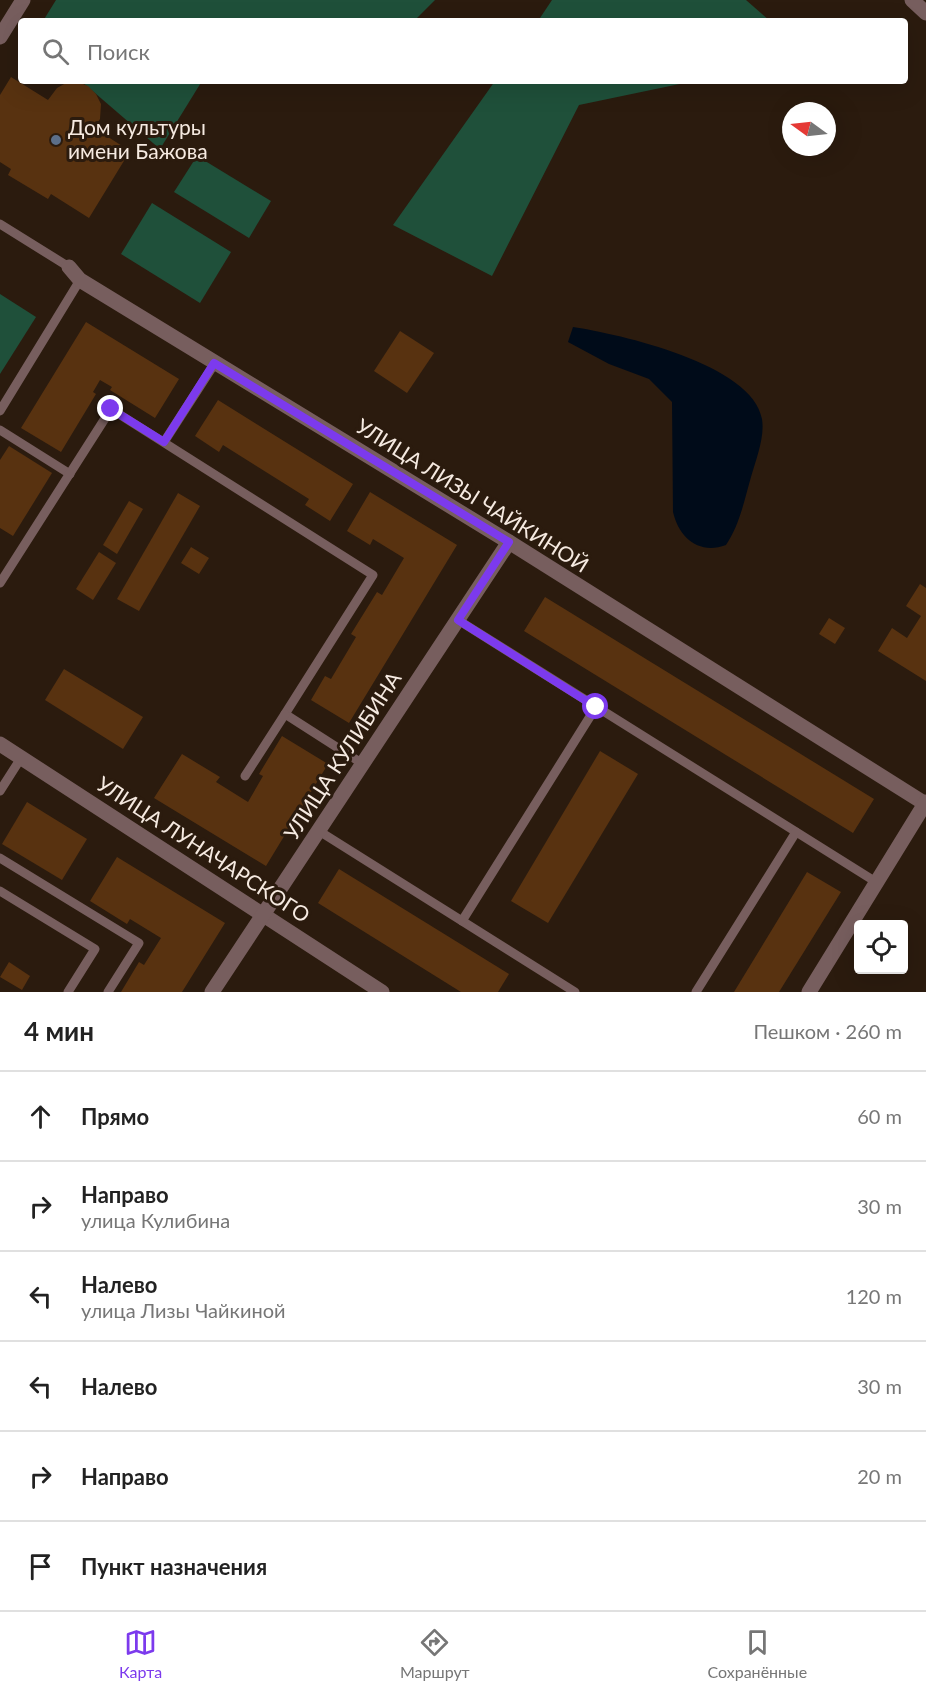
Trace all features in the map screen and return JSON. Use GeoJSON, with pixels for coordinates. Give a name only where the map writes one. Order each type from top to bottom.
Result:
{"type":"FeatureCollection","features":[{"type":"Feature","properties":{"kind":"street"},"geometry":{"type":"LineString","coordinates":[[0,37],[23,0]]}},
{"type":"Feature","properties":{"kind":"street"},"geometry":{"type":"LineString","coordinates":[[912,0],[926,14]]}},
{"type":"Feature","properties":{"kind":"street","name":"УЛИЦА ЛИЗЫ ЧАЙКИНОЙ"},"geometry":{"type":"LineString","coordinates":[[69,267],[80,280],[509,542],[925,802]]}},
{"type":"Feature","properties":{"kind":"street","name":"УЛИЦА КУЛИБИНА"},"geometry":{"type":"LineString","coordinates":[[212,992],[509,542]]}},
{"type":"Feature","properties":{"kind":"street","name":"УЛИЦА ЛУНАЧАРСКОГО"},"geometry":{"type":"LineString","coordinates":[[0,744],[382,992]]}},
{"type":"Feature","properties":{"kind":"street"},"geometry":{"type":"LineString","coordinates":[[808,992],[925,802]]}},
{"type":"Feature","properties":{"kind":"lane","name":"УЛИЦА ЛИЗЫ ЧАЙКИНОЙ"},"geometry":{"type":"LineString","coordinates":[[0,224],[69,267]]}},
{"type":"Feature","properties":{"kind":"lane"},"geometry":{"type":"LineString","coordinates":[[0,411],[80,280]]}},
{"type":"Feature","properties":{"kind":"lane"},"geometry":{"type":"LineString","coordinates":[[164,442],[214,363]]}},
{"type":"Feature","properties":{"kind":"lane"},"geometry":{"type":"LineString","coordinates":[[0,583],[111,409],[373,575],[245,776]]}},
{"type":"Feature","properties":{"kind":"lane"},"geometry":{"type":"LineString","coordinates":[[0,430],[69,474]]}},
{"type":"Feature","properties":{"kind":"lane"},"geometry":{"type":"LineString","coordinates":[[458,620],[876,882]]}},
{"type":"Feature","properties":{"kind":"lane"},"geometry":{"type":"LineString","coordinates":[[462,921],[596,707]]}},
{"type":"Feature","properties":{"kind":"lane"},"geometry":{"type":"LineString","coordinates":[[285,714],[363,764]]}},
{"type":"Feature","properties":{"kind":"lane"},"geometry":{"type":"LineString","coordinates":[[0,791],[21,758]]}},
{"type":"Feature","properties":{"kind":"lane"},"geometry":{"type":"LineString","coordinates":[[319,831],[575,992]]}},
{"type":"Feature","properties":{"kind":"lane"},"geometry":{"type":"LineString","coordinates":[[696,992],[796,832]]}},
{"type":"Feature","properties":{"kind":"lane"},"geometry":{"type":"LineString","coordinates":[[0,858],[139,943],[108,992]]}},
{"type":"Feature","properties":{"kind":"lane"},"geometry":{"type":"LineString","coordinates":[[0,891],[94,949],[68,992]]}},
{"type":"Feature","properties":{"kind":"green space"},"geometry":{"type":"Polygon","coordinates":[[[56,0],[435,0],[417,18],[45,18],[56,0]]]}},
{"type":"Feature","properties":{"kind":"green space"},"geometry":{"type":"Polygon","coordinates":[[[552,0],[746,0],[767,18],[540,18],[552,0]]]}},
{"type":"Feature","properties":{"kind":"green space"},"geometry":{"type":"Polygon","coordinates":[[[84,84],[200,84],[160,149],[84,84]]]}},
{"type":"Feature","properties":{"kind":"green space"},"geometry":{"type":"Polygon","coordinates":[[[493,84],[680,84],[579,105],[492,276],[393,225],[493,84]]]}},
{"type":"Feature","properties":{"kind":"green space"},"geometry":{"type":"Polygon","coordinates":[[[197,156],[271,201],[249,238],[174,192],[197,156]]]}},
{"type":"Feature","properties":{"kind":"green space"},"geometry":{"type":"Polygon","coordinates":[[[152,203],[231,252],[200,303],[121,254],[152,203]]]}},
{"type":"Feature","properties":{"kind":"green space"},"geometry":{"type":"Polygon","coordinates":[[[0,294],[36,317],[0,374],[0,294]]]}},
{"type":"Feature","properties":{"kind":"water"},"geometry":{"type":"Polygon","coordinates":[[[573,327],[621,337],[681,355],[735,382],[753,400],[762,419],[761,441],[741,512],[726,545],[716,548],[699,546],[685,537],[676,521],[673,512],[672,402],[649,379],[609,364],[568,342],[573,327]]]}},
{"type":"Feature","properties":{"kind":"building","name":"Дом культуры имени Бажова"},"geometry":{"type":"Polygon","coordinates":[[[11,77],[18,81],[18,84],[22,84],[48,100],[57,88],[64,84],[83,84],[96,94],[101,104],[100,119],[94,128],[130,151],[89,218],[51,194],[48,199],[8,175],[11,169],[0,162],[0,95],[11,77]]]}},
{"type":"Feature","properties":{"kind":"building"},"geometry":{"type":"Polygon","coordinates":[[[86,322],[179,379],[155,418],[110,390],[112,387],[100,380],[93,392],[96,394],[61,452],[21,428],[86,322]]]}},
{"type":"Feature","properties":{"kind":"building"},"geometry":{"type":"Polygon","coordinates":[[[400,331],[434,353],[407,393],[374,371],[400,331]]]}},
{"type":"Feature","properties":{"kind":"building"},"geometry":{"type":"Polygon","coordinates":[[[218,400],[353,484],[330,521],[305,505],[309,499],[223,445],[219,452],[195,436],[218,400]]]}},
{"type":"Feature","properties":{"kind":"building"},"geometry":{"type":"Polygon","coordinates":[[[9,446],[52,473],[13,536],[0,528],[0,460],[9,446]]]}},
{"type":"Feature","properties":{"kind":"building"},"geometry":{"type":"Polygon","coordinates":[[[370,492],[457,545],[349,723],[311,700],[325,676],[331,679],[356,637],[351,634],[377,592],[382,595],[404,558],[373,539],[370,545],[347,531],[370,492]]]}},
{"type":"Feature","properties":{"kind":"building"},"geometry":{"type":"Polygon","coordinates":[[[178,493],[200,506],[139,611],[117,599],[178,493]]]}},
{"type":"Feature","properties":{"kind":"building"},"geometry":{"type":"Polygon","coordinates":[[[129,501],[143,509],[117,554],[103,545],[129,501]]]}},
{"type":"Feature","properties":{"kind":"building"},"geometry":{"type":"Polygon","coordinates":[[[191,547],[209,558],[199,574],[181,563],[191,547]]]}},
{"type":"Feature","properties":{"kind":"building"},"geometry":{"type":"Polygon","coordinates":[[[99,552],[116,563],[93,600],[76,589],[99,552]]]}},
{"type":"Feature","properties":{"kind":"building"},"geometry":{"type":"Polygon","coordinates":[[[920,584],[926,588],[926,681],[878,651],[892,628],[907,638],[921,616],[906,606],[920,584]]]}},
{"type":"Feature","properties":{"kind":"building"},"geometry":{"type":"Polygon","coordinates":[[[545,597],[874,799],[853,833],[524,631],[545,597]]]}},
{"type":"Feature","properties":{"kind":"building"},"geometry":{"type":"Polygon","coordinates":[[[829,618],[845,628],[835,644],[819,634],[829,618]]]}},
{"type":"Feature","properties":{"kind":"building"},"geometry":{"type":"Polygon","coordinates":[[[64,669],[143,717],[123,749],[45,700],[64,669]]]}},
{"type":"Feature","properties":{"kind":"building"},"geometry":{"type":"Polygon","coordinates":[[[282,736],[328,764],[266,866],[154,798],[182,754],[220,777],[216,782],[248,802],[263,776],[259,774],[282,736]]]}},
{"type":"Feature","properties":{"kind":"building"},"geometry":{"type":"Polygon","coordinates":[[[600,751],[638,774],[548,923],[511,901],[600,751]]]}},
{"type":"Feature","properties":{"kind":"building"},"geometry":{"type":"Polygon","coordinates":[[[27,802],[87,839],[62,880],[2,844],[27,802]]]}},
{"type":"Feature","properties":{"kind":"building"},"geometry":{"type":"Polygon","coordinates":[[[117,857],[225,923],[182,992],[121,992],[139,962],[144,965],[161,938],[130,919],[127,924],[90,901],[117,857]]]}},
{"type":"Feature","properties":{"kind":"building"},"geometry":{"type":"Polygon","coordinates":[[[339,869],[509,974],[498,992],[461,992],[318,903],[339,869]]]}},
{"type":"Feature","properties":{"kind":"building"},"geometry":{"type":"Polygon","coordinates":[[[807,872],[841,892],[779,992],[734,992],[807,872]]]}},
{"type":"Feature","properties":{"kind":"building"},"geometry":{"type":"Polygon","coordinates":[[[9,962],[30,976],[22,990],[0,977],[9,962]]]}},
{"type":"Feature","properties":{"kind":"place","name":"Дом культуры имени Бажова"},"geometry":{"type":"Point","coordinates":[56,140]}},
{"type":"Feature","properties":{"kind":"route"},"geometry":{"type":"LineString","coordinates":[[111,409],[164,442],[214,363],[509,542],[458,620],[596,707]]}}]}
